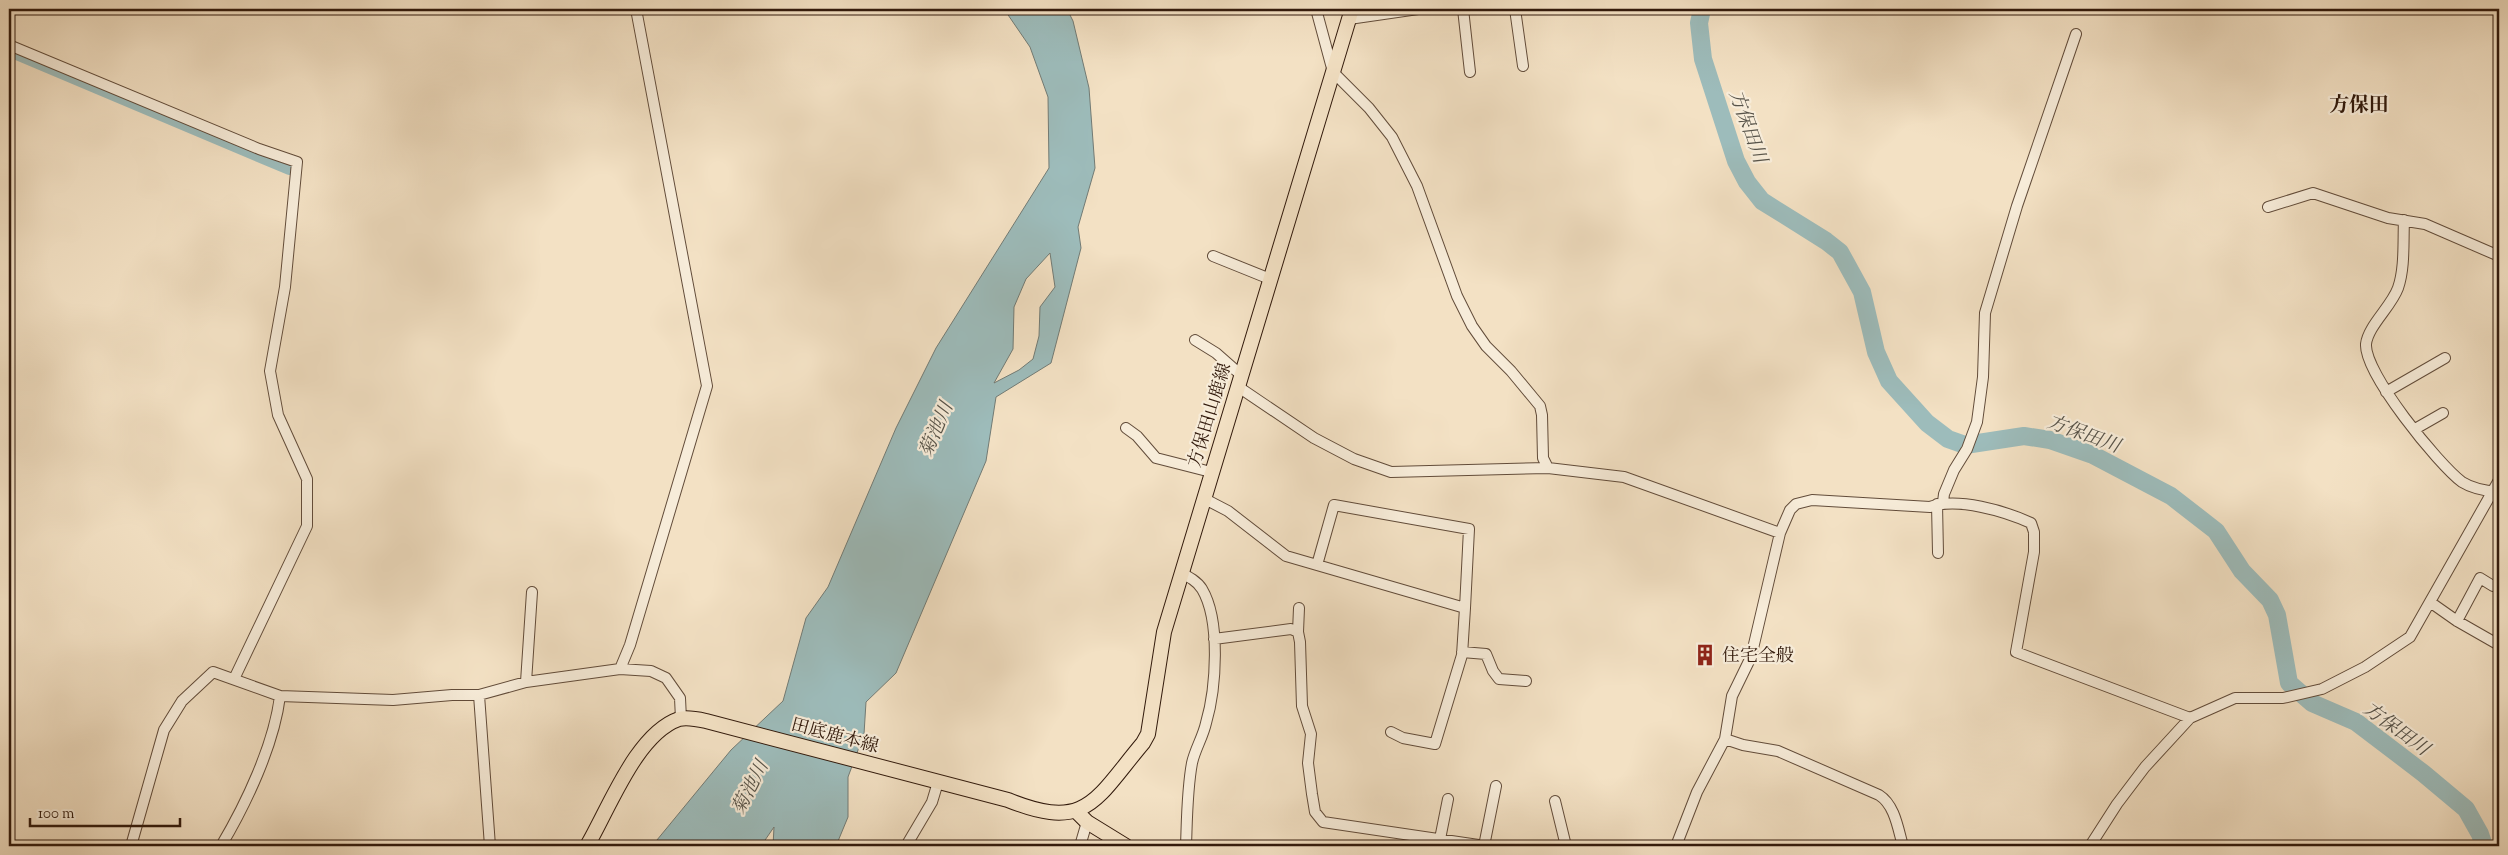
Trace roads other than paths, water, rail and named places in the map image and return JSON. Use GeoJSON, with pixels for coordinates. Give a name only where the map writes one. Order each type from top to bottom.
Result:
{"type":"FeatureCollection","features":[{"type":"Feature","properties":{"kind":"main road","name":"方保田山鹿線"},"geometry":{"type":"LineString","coordinates":[[1077,812],[1101,792],[1143,743],[1148,734],[1164,632],[1350,14]]}},
{"type":"Feature","properties":{"kind":"main road","name":"田底鹿本線"},"geometry":{"type":"LineString","coordinates":[[680,719],[706,721],[1008,800],[1048,814],[1077,812]]}},
{"type":"Feature","properties":{"kind":"main road"},"geometry":{"type":"LineString","coordinates":[[587,846],[643,748],[652,736],[665,726],[680,719]]}},
{"type":"Feature","properties":{"kind":"main road"},"geometry":{"type":"LineString","coordinates":[[1077,812],[1087,822],[1126,846]]}},
{"type":"Feature","properties":{"kind":"street"},"geometry":{"type":"LineString","coordinates":[[620,669],[630,645],[708,386],[636,9]]}},
{"type":"Feature","properties":{"kind":"street"},"geometry":{"type":"LineString","coordinates":[[1316,9],[1333,72],[1369,108],[1392,137],[1417,186],[1457,296],[1472,326],[1486,346],[1511,371],[1540,406],[1543,458],[1548,468]]}},
{"type":"Feature","properties":{"kind":"street"},"geometry":{"type":"LineString","coordinates":[[1350,14],[1418,9]]}},
{"type":"Feature","properties":{"kind":"street"},"geometry":{"type":"LineString","coordinates":[[1463,9],[1470,72]]}},
{"type":"Feature","properties":{"kind":"street"},"geometry":{"type":"LineString","coordinates":[[1515,9],[1523,66]]}},
{"type":"Feature","properties":{"kind":"street"},"geometry":{"type":"LineString","coordinates":[[1938,553],[1940,503],[1967,449],[1977,422],[1983,377],[1985,313],[2017,206],[2053,106],[2076,34]]}},
{"type":"Feature","properties":{"kind":"street"},"geometry":{"type":"LineString","coordinates":[[9,45],[259,149],[297,162],[285,287],[270,370],[278,415],[307,479],[307,526],[234,679]]}},
{"type":"Feature","properties":{"kind":"street"},"geometry":{"type":"LineString","coordinates":[[2268,207],[2313,193],[2388,218],[2425,224],[2499,256]]}},
{"type":"Feature","properties":{"kind":"street"},"geometry":{"type":"LineString","coordinates":[[2404,220],[2398,288],[2391,303],[2368,336],[2366,345],[2368,358],[2386,392],[2445,465],[2462,482],[2476,488],[2496,492]]}},
{"type":"Feature","properties":{"kind":"street"},"geometry":{"type":"LineString","coordinates":[[1213,256],[1270,279]]}},
{"type":"Feature","properties":{"kind":"street"},"geometry":{"type":"LineString","coordinates":[[1195,340],[1216,354],[1239,381],[1314,438],[1354,459],[1391,472],[1548,468],[1624,477],[1780,533]]}},
{"type":"Feature","properties":{"kind":"street"},"geometry":{"type":"LineString","coordinates":[[2386,392],[2445,358]]}},
{"type":"Feature","properties":{"kind":"street"},"geometry":{"type":"LineString","coordinates":[[2415,430],[2444,413]]}},
{"type":"Feature","properties":{"kind":"street"},"geometry":{"type":"LineString","coordinates":[[1126,428],[1137,436],[1156,458],[1211,472]]}},
{"type":"Feature","properties":{"kind":"street"},"geometry":{"type":"LineString","coordinates":[[2090,846],[2134,782],[2190,718],[2235,698],[2282,698],[2322,689],[2365,667],[2410,637],[2496,492],[2499,480]]}},
{"type":"Feature","properties":{"kind":"street"},"geometry":{"type":"LineString","coordinates":[[1203,498],[1228,511],[1286,556],[1465,608]]}},
{"type":"Feature","properties":{"kind":"street"},"geometry":{"type":"LineString","coordinates":[[1676,846],[1697,792],[1724,738],[1732,696],[1751,657],[1780,533],[1790,510],[1802,502],[1812,500],[1930,507],[1940,503],[1974,506],[2031,522],[2034,532],[2034,552],[2016,652],[2190,718]]}},
{"type":"Feature","properties":{"kind":"street"},"geometry":{"type":"LineString","coordinates":[[1317,565],[1334,505],[1469,529],[1462,652],[1436,744],[1403,738],[1391,732]]}},
{"type":"Feature","properties":{"kind":"street"},"geometry":{"type":"LineString","coordinates":[[1181,573],[1193,580],[1201,588],[1209,606],[1214,639],[1212,696],[1206,724],[1192,762],[1186,846]]}},
{"type":"Feature","properties":{"kind":"street"},"geometry":{"type":"LineString","coordinates":[[2457,621],[2480,578],[2493,586]]}},
{"type":"Feature","properties":{"kind":"street"},"geometry":{"type":"LineString","coordinates":[[526,682],[532,592]]}},
{"type":"Feature","properties":{"kind":"street"},"geometry":{"type":"LineString","coordinates":[[2430,602],[2457,621],[2499,645]]}},
{"type":"Feature","properties":{"kind":"street"},"geometry":{"type":"LineString","coordinates":[[1299,608],[1298,632],[1302,706],[1310,734],[1308,763],[1315,812],[1323,822],[1484,846],[1496,786]]}},
{"type":"Feature","properties":{"kind":"street"},"geometry":{"type":"LineString","coordinates":[[1214,639],[1292,629],[1298,632]]}},
{"type":"Feature","properties":{"kind":"street"},"geometry":{"type":"LineString","coordinates":[[1462,652],[1486,654],[1493,671],[1499,679],[1526,680]]}},
{"type":"Feature","properties":{"kind":"street"},"geometry":{"type":"LineString","coordinates":[[131,846],[164,730],[182,701],[213,672],[280,696],[393,700],[452,694],[479,695],[526,682],[620,669],[651,671],[666,678],[680,698],[680,719]]}},
{"type":"Feature","properties":{"kind":"street"},"geometry":{"type":"LineString","coordinates":[[479,695],[490,846]]}},
{"type":"Feature","properties":{"kind":"street"},"geometry":{"type":"LineString","coordinates":[[221,846],[233,825],[270,737],[277,717],[280,696]]}},
{"type":"Feature","properties":{"kind":"street"},"geometry":{"type":"LineString","coordinates":[[1724,738],[1743,745],[1778,751],[1879,795],[1891,807],[1903,846]]}},
{"type":"Feature","properties":{"kind":"street"},"geometry":{"type":"LineString","coordinates":[[906,846],[932,802],[938,782]]}},
{"type":"Feature","properties":{"kind":"street"},"geometry":{"type":"LineString","coordinates":[[1440,838],[1448,799]]}},
{"type":"Feature","properties":{"kind":"street"},"geometry":{"type":"LineString","coordinates":[[1556,800],[1566,846]]}},
{"type":"Feature","properties":{"kind":"street"},"geometry":{"type":"LineString","coordinates":[[1080,846],[1087,822]]}},
{"type":"Feature","properties":{"kind":"water","name":"菊池川"},"geometry":{"type":"Polygon","coordinates":[[[1004,9],[1067,9],[1073,21],[1089,88],[1095,168],[1078,227],[1081,248],[1051,363],[996,397],[986,461],[896,673],[866,702],[864,734],[848,777],[848,817],[836,846],[773,846],[774,827],[761,846],[652,846],[731,750],[783,701],[806,618],[828,587],[896,428],[936,348],[1049,168],[1048,97],[1030,47],[1004,9]],[[1050,253],[1026,279],[1014,307],[1013,349],[994,383],[1019,370],[1033,359],[1039,336],[1040,307],[1055,287],[1050,253]]]}},
{"type":"Feature","properties":{"kind":"waterway","name":"方保田川"},"geometry":{"type":"LineString","coordinates":[[1702,9],[1699,23],[1703,59],[1736,161],[1747,182],[1762,201],[1826,241],[1840,252],[1862,292],[1876,352],[1889,381],[1927,423],[1948,439],[1965,445],[2024,436],[2050,440],[2093,455],[2171,496],[2216,531],[2242,571],[2270,600],[2277,615],[2289,683],[2312,703],[2356,722],[2423,773],[2466,809],[2480,834],[2484,846]]}},
{"type":"Feature","properties":{"kind":"waterway"},"geometry":{"type":"LineString","coordinates":[[9,52],[289,170]]}},
{"type":"Feature","properties":{"kind":"place","name":"住宅全般"},"geometry":{"type":"Point","coordinates":[1705,655]}},
{"type":"Feature","properties":{"kind":"district","name":"方保田"},"geometry":{"type":"Point","coordinates":[2359,104]}}]}
